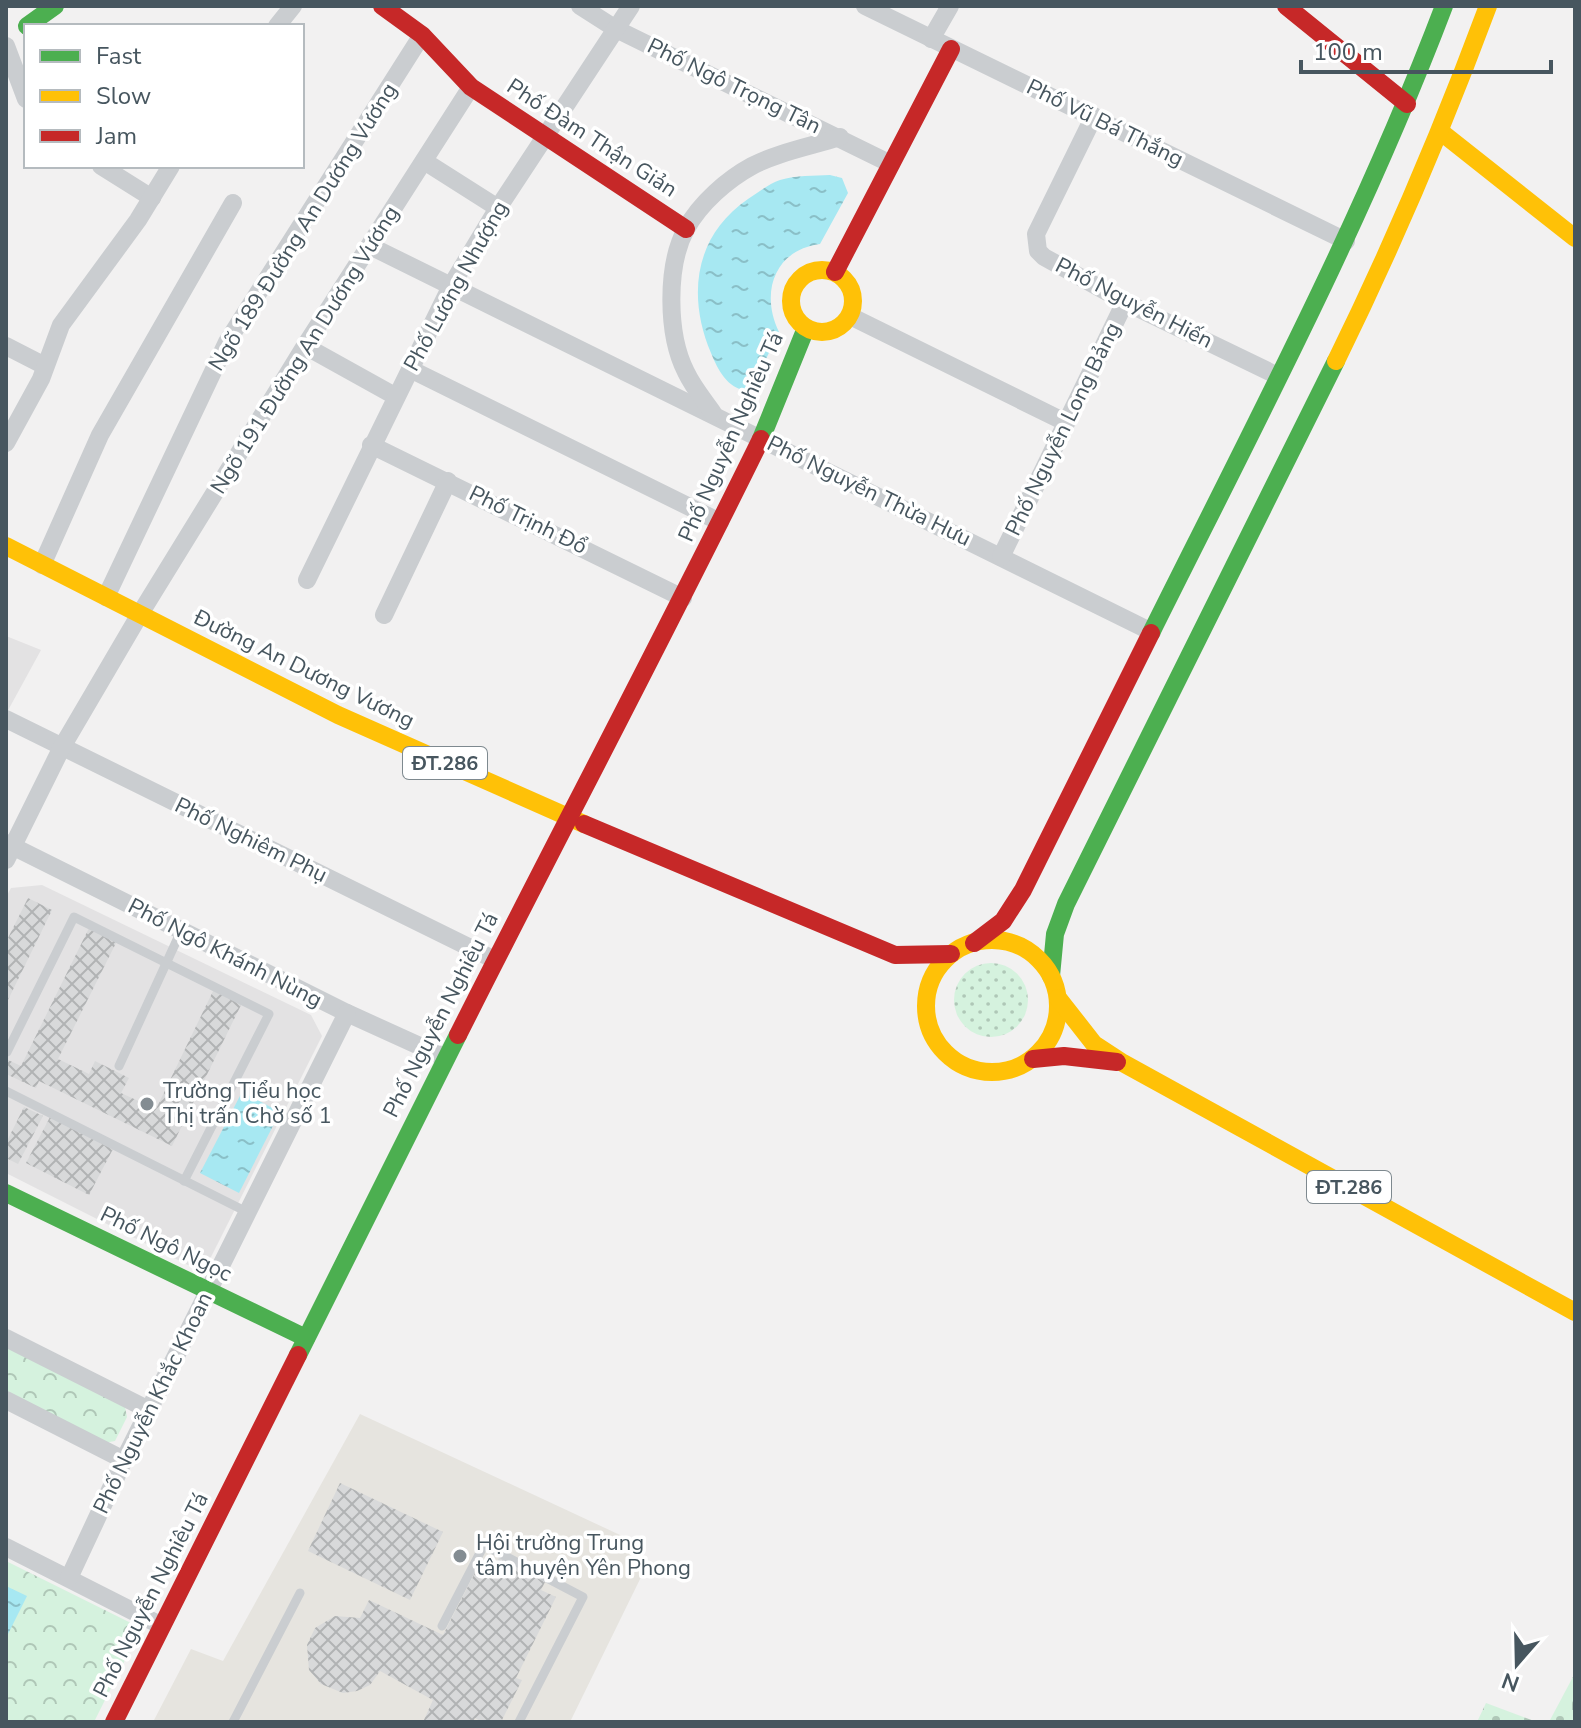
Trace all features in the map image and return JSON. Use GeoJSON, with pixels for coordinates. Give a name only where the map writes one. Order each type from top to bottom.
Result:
{"type":"FeatureCollection","features":[{"type":"Feature","properties":{"kind":"main road"},"geometry":{"type":"LineString","coordinates":[[29,24],[55,6]]}},
{"type":"Feature","properties":{"kind":"main road","name":"Phố Đàm Thận Giản"},"geometry":{"type":"LineString","coordinates":[[382,6],[422,35],[471,87],[686,229]]}},
{"type":"Feature","properties":{"kind":"main road"},"geometry":{"type":"LineString","coordinates":[[1286,6],[1407,104]]}},
{"type":"Feature","properties":{"kind":"main road"},"geometry":{"type":"LineString","coordinates":[[974,943],[995,929],[1016,904],[1346,241],[1407,104],[1444,6]]}},
{"type":"Feature","properties":{"kind":"main road"},"geometry":{"type":"LineString","coordinates":[[1051,976],[1055,934],[1066,904],[1373,286],[1441,132],[1488,6]]}},
{"type":"Feature","properties":{"kind":"main road"},"geometry":{"type":"LineString","coordinates":[[6,43],[24,28]]}},
{"type":"Feature","properties":{"kind":"main road"},"geometry":{"type":"LineString","coordinates":[[835,272],[951,49]]}},
{"type":"Feature","properties":{"kind":"main road"},"geometry":{"type":"LineString","coordinates":[[1441,132],[1575,238]]}},
{"type":"Feature","properties":{"kind":"main road"},"geometry":{"type":"LineString","coordinates":[[835,272],[852,291],[850,316],[839,328],[831,331],[823,333],[806,328],[793,314],[791,296],[794,287],[807,273],[835,272]]}},
{"type":"Feature","properties":{"kind":"main road","name":"Phố Nguyễn Nghiêu Tá"},"geometry":{"type":"LineString","coordinates":[[114,1722],[567,817],[683,598],[762,438],[806,328]]}},
{"type":"Feature","properties":{"kind":"main road","name":"Đường An Dương Vương"},"geometry":{"type":"LineString","coordinates":[[6,546],[338,715],[567,817],[895,955],[951,954]]}},
{"type":"Feature","properties":{"kind":"main road","name":"ĐT.286"},"geometry":{"type":"LineString","coordinates":[[895,955],[926,1015],[933,1037],[947,1056],[966,1068],[1001,1072],[1033,1059],[1053,1032],[1058,998],[1051,976],[1034,956],[1012,943],[995,940],[974,943],[951,954],[939,966],[930,981],[926,1015]]}},
{"type":"Feature","properties":{"kind":"main road","name":"ĐT.286"},"geometry":{"type":"LineString","coordinates":[[1058,998],[1094,1044],[1123,1063],[1575,1312]]}},
{"type":"Feature","properties":{"kind":"main road","name":"ĐT.286"},"geometry":{"type":"LineString","coordinates":[[1033,1059],[1064,1056],[1123,1063]]}},
{"type":"Feature","properties":{"kind":"main road","name":"Phố Ngô Ngọc"},"geometry":{"type":"LineString","coordinates":[[6,1193],[306,1338]]}},
{"type":"Feature","properties":{"kind":"street"},"geometry":{"type":"LineString","coordinates":[[279,24],[293,6]]}},
{"type":"Feature","properties":{"kind":"street","name":"Phố Ngô Trọng Tân"},"geometry":{"type":"LineString","coordinates":[[580,6],[616,29],[891,164]]}},
{"type":"Feature","properties":{"kind":"street","name":"Phố Lương Nhượng"},"geometry":{"type":"LineString","coordinates":[[307,580],[451,286],[498,208],[631,6]]}},
{"type":"Feature","properties":{"kind":"street","name":"Phố Vũ Bá Thắng"},"geometry":{"type":"LineString","coordinates":[[865,6],[1346,241]]}},
{"type":"Feature","properties":{"kind":"street"},"geometry":{"type":"LineString","coordinates":[[931,39],[950,6]]}},
{"type":"Feature","properties":{"kind":"street","name":"Ngõ 189 Đường An Dương Vương"},"geometry":{"type":"LineString","coordinates":[[106,597],[227,342],[422,35]]}},
{"type":"Feature","properties":{"kind":"street"},"geometry":{"type":"LineString","coordinates":[[6,43],[24,93]]}},
{"type":"Feature","properties":{"kind":"street","name":"Ngõ 191 Đường An Dương Vương"},"geometry":{"type":"LineString","coordinates":[[8,850],[62,747],[140,614],[305,346],[471,87]]}},
{"type":"Feature","properties":{"kind":"street","name":"Phố Nguyễn Hiến"},"geometry":{"type":"LineString","coordinates":[[1094,116],[1036,234],[1036,244],[1044,257],[1125,302],[1278,376]]}},
{"type":"Feature","properties":{"kind":"street"},"geometry":{"type":"LineString","coordinates":[[714,414],[686,372],[674,333],[674,273],[686,229],[722,186],[749,167],[840,137]]}},
{"type":"Feature","properties":{"kind":"street"},"geometry":{"type":"LineString","coordinates":[[424,161],[498,208]]}},
{"type":"Feature","properties":{"kind":"street"},"geometry":{"type":"LineString","coordinates":[[104,168],[152,198]]}},
{"type":"Feature","properties":{"kind":"street"},"geometry":{"type":"LineString","coordinates":[[6,443],[45,366],[61,325],[152,198],[170,168]]}},
{"type":"Feature","properties":{"kind":"street"},"geometry":{"type":"LineString","coordinates":[[42,565],[100,435],[233,203]]}},
{"type":"Feature","properties":{"kind":"street","name":"Phố Nguyễn Thừa Hưu"},"geometry":{"type":"LineString","coordinates":[[370,246],[1152,632]]}},
{"type":"Feature","properties":{"kind":"street","name":"Phố Nguyễn Long Bảng"},"geometry":{"type":"LineString","coordinates":[[1001,557],[1125,302]]}},
{"type":"Feature","properties":{"kind":"street"},"geometry":{"type":"LineString","coordinates":[[850,316],[1065,422]]}},
{"type":"Feature","properties":{"kind":"street"},"geometry":{"type":"LineString","coordinates":[[6,346],[45,366]]}},
{"type":"Feature","properties":{"kind":"street"},"geometry":{"type":"LineString","coordinates":[[305,346],[395,396]]}},
{"type":"Feature","properties":{"kind":"street"},"geometry":{"type":"LineString","coordinates":[[410,369],[720,522]]}},
{"type":"Feature","properties":{"kind":"street","name":"Phố Trịnh Đổ"},"geometry":{"type":"LineString","coordinates":[[371,445],[683,598]]}},
{"type":"Feature","properties":{"kind":"street"},"geometry":{"type":"LineString","coordinates":[[384,615],[448,481]]}},
{"type":"Feature","properties":{"kind":"street","name":"Phố Nghiêm Phụ"},"geometry":{"type":"LineString","coordinates":[[6,719],[495,960]]}},
{"type":"Feature","properties":{"kind":"street","name":"Phố Ngô Khánh Nùng"},"geometry":{"type":"LineString","coordinates":[[8,850],[446,1058]]}},
{"type":"Feature","properties":{"kind":"street","name":"Phố Nguyễn Khắc Khoan"},"geometry":{"type":"LineString","coordinates":[[69,1578],[207,1291],[347,1013]]}},
{"type":"Feature","properties":{"kind":"street"},"geometry":{"type":"LineString","coordinates":[[6,1338],[149,1410]]}},
{"type":"Feature","properties":{"kind":"street"},"geometry":{"type":"LineString","coordinates":[[6,1400],[124,1460]]}},
{"type":"Feature","properties":{"kind":"street"},"geometry":{"type":"LineString","coordinates":[[6,1547],[162,1626]]}},
{"type":"Feature","properties":{"kind":"lane"},"geometry":{"type":"LineString","coordinates":[[7,1052],[74,917],[269,1014],[184,1181]]}},
{"type":"Feature","properties":{"kind":"lane"},"geometry":{"type":"LineString","coordinates":[[119,1066],[181,931]]}},
{"type":"Feature","properties":{"kind":"lane"},"geometry":{"type":"LineString","coordinates":[[6,1091],[247,1212]]}},
{"type":"Feature","properties":{"kind":"lane"},"geometry":{"type":"LineString","coordinates":[[442,1626],[484,1545],[583,1597],[519,1722]]}},
{"type":"Feature","properties":{"kind":"lane"},"geometry":{"type":"LineString","coordinates":[[233,1722],[300,1593]]}},
{"type":"Feature","properties":{"kind":"shaded area"},"geometry":{"type":"Polygon","coordinates":[[[6,636],[41,650],[6,714],[6,636]]]}},
{"type":"Feature","properties":{"kind":"shaded area","name":"Trường Tiểu học Thị trấn Chờ số 1"},"geometry":{"type":"Polygon","coordinates":[[[42,885],[311,1015],[322,1036],[211,1257],[188,1265],[6,1173],[6,897],[11,888],[42,885]]]}},
{"type":"Feature","properties":{"kind":"shaded area","name":"Hội trường Trung tâm huyện Yên Phong"},"geometry":{"type":"Polygon","coordinates":[[[360,1414],[633,1541],[644,1571],[570,1722],[153,1722],[191,1649],[223,1661],[360,1414]]]}},
{"type":"Feature","properties":{"kind":"green space"},"geometry":{"type":"Polygon","coordinates":[[[984,963],[998,963],[1012,969],[1022,979],[1028,1000],[1026,1014],[1012,1031],[998,1037],[984,1037],[970,1031],[960,1021],[954,1007],[954,993],[960,979],[970,969],[984,963]]]}},
{"type":"Feature","properties":{"kind":"green space"},"geometry":{"type":"Polygon","coordinates":[[[6,1346],[125,1407],[127,1417],[115,1441],[104,1443],[6,1395],[6,1346]]]}},
{"type":"Feature","properties":{"kind":"green space"},"geometry":{"type":"Polygon","coordinates":[[[6,1561],[133,1624],[136,1638],[94,1722],[6,1722],[6,1561]]]}},
{"type":"Feature","properties":{"kind":"green space"},"geometry":{"type":"Polygon","coordinates":[[[1575,1673],[1575,1722],[1549,1722],[1575,1673]]]}},
{"type":"Feature","properties":{"kind":"green space"},"geometry":{"type":"Polygon","coordinates":[[[1486,1703],[1537,1722],[1477,1722],[1486,1703]]]}},
{"type":"Feature","properties":{"kind":"water"},"geometry":{"type":"Polygon","coordinates":[[[830,175],[842,178],[848,193],[820,244],[792,255],[775,276],[771,303],[779,332],[752,388],[747,391],[740,389],[720,372],[703,332],[698,289],[706,249],[730,214],[768,186],[792,177],[830,175]]]}},
{"type":"Feature","properties":{"kind":"water"},"geometry":{"type":"Polygon","coordinates":[[[242,1092],[280,1112],[239,1193],[200,1173],[242,1092]]]}},
{"type":"Feature","properties":{"kind":"water"},"geometry":{"type":"Polygon","coordinates":[[[6,1586],[27,1596],[6,1638],[6,1586]]]}},
{"type":"Feature","properties":{"kind":"building"},"geometry":{"type":"Polygon","coordinates":[[[28,898],[52,910],[6,1004],[6,942],[28,898]]]}},
{"type":"Feature","properties":{"kind":"building"},"geometry":{"type":"Polygon","coordinates":[[[91,924],[119,937],[58,1059],[89,1074],[95,1061],[129,1078],[121,1093],[156,1109],[215,987],[243,1001],[172,1146],[39,1081],[36,1088],[6,1074],[6,1059],[21,1066],[91,924]]]}},
{"type":"Feature","properties":{"kind":"building"},"geometry":{"type":"Polygon","coordinates":[[[24,1107],[43,1116],[18,1164],[6,1158],[6,1143],[24,1107]]]}},
{"type":"Feature","properties":{"kind":"building"},"geometry":{"type":"Polygon","coordinates":[[[50,1117],[113,1149],[89,1195],[26,1163],[50,1117]]]}},
{"type":"Feature","properties":{"kind":"building"},"geometry":{"type":"Polygon","coordinates":[[[340,1483],[443,1532],[410,1600],[308,1551],[340,1483]]]}},
{"type":"Feature","properties":{"kind":"building"},"geometry":{"type":"Polygon","coordinates":[[[499,1558],[545,1582],[541,1590],[556,1597],[516,1678],[522,1680],[501,1722],[482,1722],[475,1718],[473,1722],[423,1722],[433,1700],[380,1671],[370,1685],[343,1693],[321,1684],[309,1670],[307,1645],[315,1628],[335,1616],[360,1618],[369,1600],[443,1635],[481,1561],[494,1567],[499,1558]]]}},
{"type":"Feature","properties":{"kind":"traffic: fast"},"geometry":{"type":"LineString","coordinates":[[30,24],[55,6]]}},
{"type":"Feature","properties":{"kind":"traffic: fast"},"geometry":{"type":"LineString","coordinates":[[1151,633],[1342,245],[1444,6]]}},
{"type":"Feature","properties":{"kind":"traffic: fast"},"geometry":{"type":"LineString","coordinates":[[761,439],[806,328]]}},
{"type":"Feature","properties":{"kind":"traffic: fast"},"geometry":{"type":"LineString","coordinates":[[1051,976],[1055,934],[1066,904],[1336,361]]}},
{"type":"Feature","properties":{"kind":"traffic: fast"},"geometry":{"type":"LineString","coordinates":[[298,1355],[458,1035]]}},
{"type":"Feature","properties":{"kind":"traffic: fast"},"geometry":{"type":"LineString","coordinates":[[6,1193],[306,1338]]}},
{"type":"Feature","properties":{"kind":"traffic: slow"},"geometry":{"type":"LineString","coordinates":[[1336,361],[1416,185],[1488,6]]}},
{"type":"Feature","properties":{"kind":"traffic: slow"},"geometry":{"type":"LineString","coordinates":[[1441,132],[1575,238]]}},
{"type":"Feature","properties":{"kind":"traffic: slow"},"geometry":{"type":"LineString","coordinates":[[816,270],[828,270],[844,279],[851,289],[853,301],[851,313],[844,323],[828,332],[816,332],[796,318],[791,307],[791,295],[805,275],[816,270]]}},
{"type":"Feature","properties":{"kind":"traffic: slow"},"geometry":{"type":"LineString","coordinates":[[6,546],[338,715],[584,824]]}},
{"type":"Feature","properties":{"kind":"traffic: slow"},"geometry":{"type":"LineString","coordinates":[[992,940],[1017,945],[1039,959],[1053,981],[1058,1006],[1053,1031],[1039,1053],[1017,1067],[992,1072],[967,1067],[945,1053],[931,1031],[926,1006],[931,981],[945,959],[967,945],[992,940]]}},
{"type":"Feature","properties":{"kind":"traffic: slow"},"geometry":{"type":"LineString","coordinates":[[1058,998],[1094,1044],[1123,1063],[1575,1312]]}},
{"type":"Feature","properties":{"kind":"traffic: jam"},"geometry":{"type":"LineString","coordinates":[[382,6],[422,35],[471,87],[686,229]]}},
{"type":"Feature","properties":{"kind":"traffic: jam"},"geometry":{"type":"LineString","coordinates":[[1286,6],[1407,104]]}},
{"type":"Feature","properties":{"kind":"traffic: jam"},"geometry":{"type":"LineString","coordinates":[[835,272],[951,49]]}},
{"type":"Feature","properties":{"kind":"traffic: jam"},"geometry":{"type":"LineString","coordinates":[[458,1035],[761,439]]}},
{"type":"Feature","properties":{"kind":"traffic: jam"},"geometry":{"type":"LineString","coordinates":[[974,943],[1003,921],[1023,890],[1151,633]]}},
{"type":"Feature","properties":{"kind":"traffic: jam"},"geometry":{"type":"LineString","coordinates":[[584,824],[895,955],[951,954]]}},
{"type":"Feature","properties":{"kind":"traffic: jam"},"geometry":{"type":"LineString","coordinates":[[1033,1059],[1064,1056],[1117,1062]]}},
{"type":"Feature","properties":{"kind":"traffic: jam"},"geometry":{"type":"LineString","coordinates":[[114,1722],[298,1355]]}},
{"type":"Feature","properties":{"kind":"place","name":"Trường Tiểu học Thị trấn Chờ số 1"},"geometry":{"type":"Point","coordinates":[147,1104]}},
{"type":"Feature","properties":{"kind":"place","name":"Hội trường Trung tâm huyện Yên Phong"},"geometry":{"type":"Point","coordinates":[460,1556]}}]}
